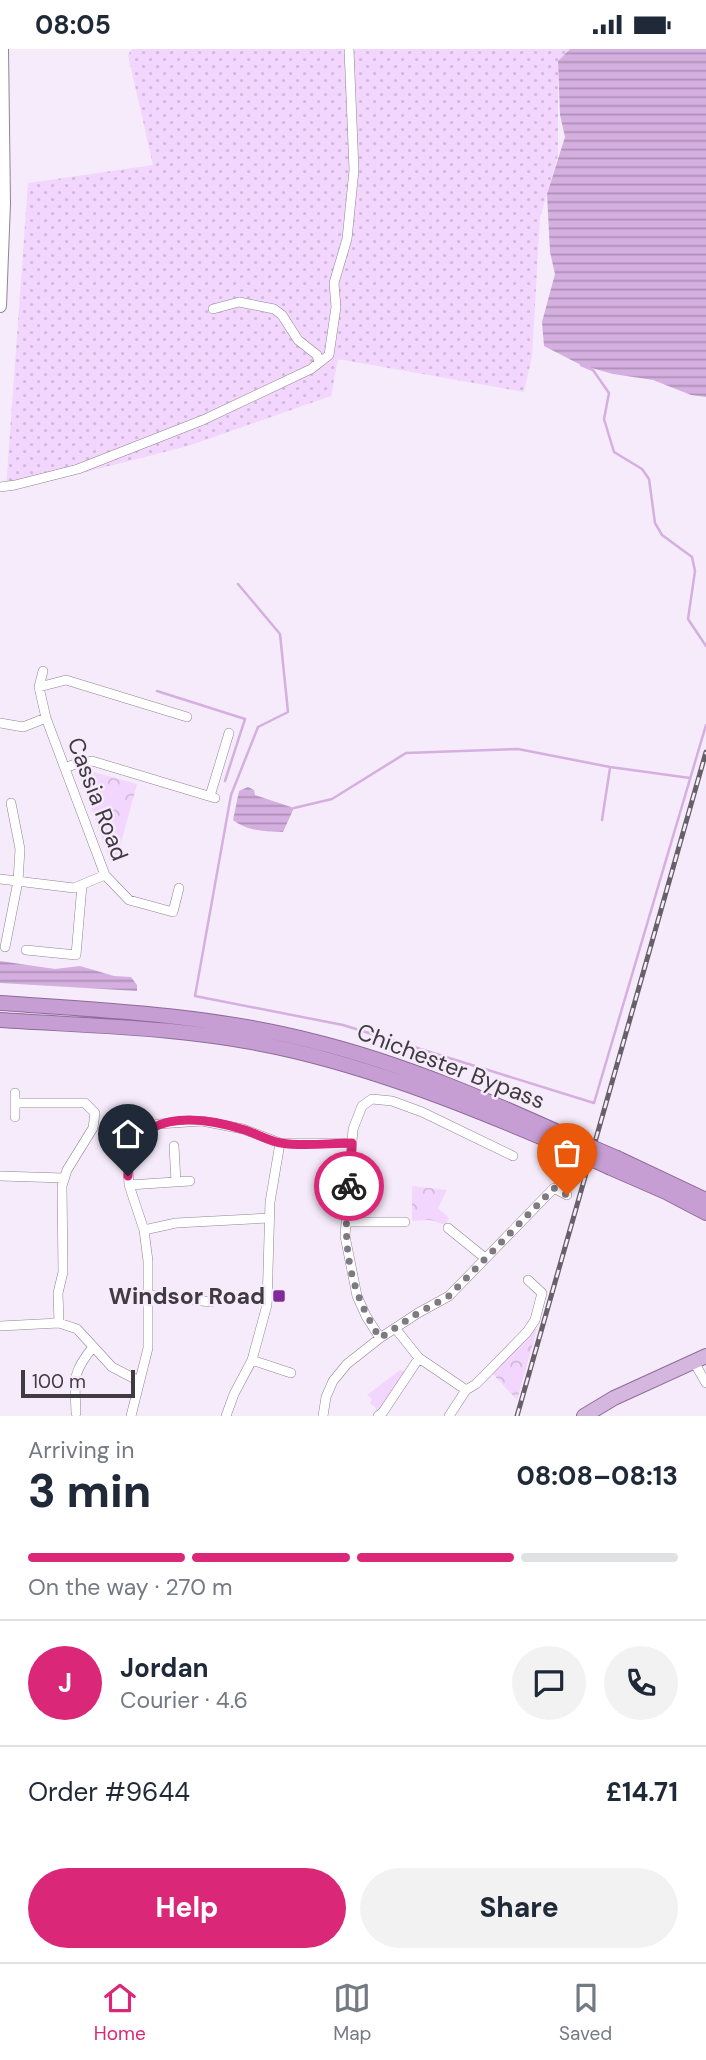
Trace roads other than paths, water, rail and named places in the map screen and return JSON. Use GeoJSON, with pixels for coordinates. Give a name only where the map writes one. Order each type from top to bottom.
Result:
{"type":"FeatureCollection","features":[{"type":"Feature","properties":{"kind":"highway","name":"Chichester Bypass"},"geometry":{"type":"LineString","coordinates":[[0,1003],[177,1018],[310,1040],[433,1079],[580,1148],[706,1200]]}},
{"type":"Feature","properties":{"kind":"highway","name":"Chichester Bypass"},"geometry":{"type":"LineString","coordinates":[[0,1020],[175,1032],[274,1046],[342,1064],[580,1148]]}},
{"type":"Feature","properties":{"kind":"highway","name":"Chichester Bypass"},"geometry":{"type":"LineString","coordinates":[[614,1163],[706,1213]]}},
{"type":"Feature","properties":{"kind":"main road"},"geometry":{"type":"LineString","coordinates":[[0,306],[4,215],[2,49]]}},
{"type":"Feature","properties":{"kind":"main road"},"geometry":{"type":"LineString","coordinates":[[583,1416],[614,1398],[700,1359]]}},
{"type":"Feature","properties":{"kind":"street"},"geometry":{"type":"LineString","coordinates":[[0,487],[78,469],[203,420],[311,369],[329,355],[336,307],[334,283],[347,239],[354,170],[349,49]]}},
{"type":"Feature","properties":{"kind":"street"},"geometry":{"type":"LineString","coordinates":[[213,309],[239,302],[274,309],[282,315],[298,340],[317,355],[319,363]]}},
{"type":"Feature","properties":{"kind":"street","name":"Cassia Road"},"geometry":{"type":"LineString","coordinates":[[43,671],[39,687],[46,717],[105,875],[129,900],[173,912],[179,888]]}},
{"type":"Feature","properties":{"kind":"street"},"geometry":{"type":"LineString","coordinates":[[39,687],[66,680],[187,717]]}},
{"type":"Feature","properties":{"kind":"street","name":"Cassia Road"},"geometry":{"type":"LineString","coordinates":[[0,723],[23,727],[46,717]]}},
{"type":"Feature","properties":{"kind":"street"},"geometry":{"type":"LineString","coordinates":[[65,768],[92,761],[212,797],[229,733]]}},
{"type":"Feature","properties":{"kind":"street"},"geometry":{"type":"LineString","coordinates":[[12,803],[20,849],[18,881],[3,947],[76,955],[82,885]]}},
{"type":"Feature","properties":{"kind":"street"},"geometry":{"type":"LineString","coordinates":[[0,879],[74,888],[105,875]]}},
{"type":"Feature","properties":{"kind":"street"},"geometry":{"type":"LineString","coordinates":[[15,1118],[15,1098],[85,1103],[94,1114],[93,1128],[74,1158],[64,1178],[61,1192],[63,1266],[58,1293],[59,1323]]}},
{"type":"Feature","properties":{"kind":"street"},"geometry":{"type":"LineString","coordinates":[[380,1338],[357,1296],[346,1248],[353,1129],[362,1106],[372,1099],[382,1099],[422,1112],[513,1156]]}},
{"type":"Feature","properties":{"kind":"street"},"geometry":{"type":"LineString","coordinates":[[131,1416],[149,1348],[148,1261],[144,1230],[129,1185],[128,1168],[139,1139],[158,1123],[202,1121],[243,1129],[280,1143],[352,1143]]}},
{"type":"Feature","properties":{"kind":"street"},"geometry":{"type":"LineString","coordinates":[[226,1416],[251,1360],[267,1305],[269,1218],[272,1183],[280,1143]]}},
{"type":"Feature","properties":{"kind":"street"},"geometry":{"type":"LineString","coordinates":[[174,1146],[176,1182]]}},
{"type":"Feature","properties":{"kind":"street"},"geometry":{"type":"LineString","coordinates":[[0,1176],[64,1178]]}},
{"type":"Feature","properties":{"kind":"street"},"geometry":{"type":"LineString","coordinates":[[129,1185],[190,1181]]}},
{"type":"Feature","properties":{"kind":"street"},"geometry":{"type":"LineString","coordinates":[[323,1416],[326,1397],[333,1381],[347,1364],[395,1328],[449,1296],[554,1188],[567,1195]]}},
{"type":"Feature","properties":{"kind":"street"},"geometry":{"type":"LineString","coordinates":[[144,1230],[176,1223],[269,1218]]}},
{"type":"Feature","properties":{"kind":"street"},"geometry":{"type":"LineString","coordinates":[[346,1222],[405,1221]]}},
{"type":"Feature","properties":{"kind":"street"},"geometry":{"type":"LineString","coordinates":[[448,1228],[485,1258]]}},
{"type":"Feature","properties":{"kind":"street"},"geometry":{"type":"LineString","coordinates":[[449,1416],[466,1389],[476,1384],[502,1358],[527,1332],[535,1319],[542,1293],[528,1280]]}},
{"type":"Feature","properties":{"kind":"street"},"geometry":{"type":"LineString","coordinates":[[148,1295],[211,1301]]}},
{"type":"Feature","properties":{"kind":"street"},"geometry":{"type":"LineString","coordinates":[[0,1326],[59,1323],[77,1329],[112,1367],[139,1381]]}},
{"type":"Feature","properties":{"kind":"street"},"geometry":{"type":"LineString","coordinates":[[395,1328],[419,1357],[466,1389]]}},
{"type":"Feature","properties":{"kind":"street"},"geometry":{"type":"LineString","coordinates":[[76,1413],[75,1374],[79,1364],[93,1347]]}},
{"type":"Feature","properties":{"kind":"street"},"geometry":{"type":"LineString","coordinates":[[378,1416],[419,1357]]}},
{"type":"Feature","properties":{"kind":"street"},"geometry":{"type":"LineString","coordinates":[[700,1359],[706,1383]]}},
{"type":"Feature","properties":{"kind":"street"},"geometry":{"type":"LineString","coordinates":[[251,1360],[291,1373]]}},
{"type":"Feature","properties":{"kind":"waterway"},"geometry":{"type":"LineString","coordinates":[[581,365],[593,370],[609,393],[604,419],[614,452],[642,469],[649,479],[655,523],[662,535],[692,557],[695,571],[688,619],[706,646]]}},
{"type":"Feature","properties":{"kind":"waterway"},"geometry":{"type":"LineString","coordinates":[[238,584],[280,634],[288,712],[258,727],[231,795],[195,996],[343,1025],[594,1103],[706,725]]}},
{"type":"Feature","properties":{"kind":"waterway"},"geometry":{"type":"LineString","coordinates":[[157,691],[245,719],[225,781]]}},
{"type":"Feature","properties":{"kind":"waterway"},"geometry":{"type":"LineString","coordinates":[[294,808],[332,799],[406,753],[518,749],[610,767],[690,778]]}},
{"type":"Feature","properties":{"kind":"waterway"},"geometry":{"type":"LineString","coordinates":[[602,820],[610,768]]}},
{"type":"Feature","properties":{"kind":"railway"},"geometry":{"type":"LineString","coordinates":[[517,1416],[706,752]]}},
{"type":"Feature","properties":{"kind":"place","name":"Windsor Road"},"geometry":{"type":"Point","coordinates":[279,1296]}}]}
